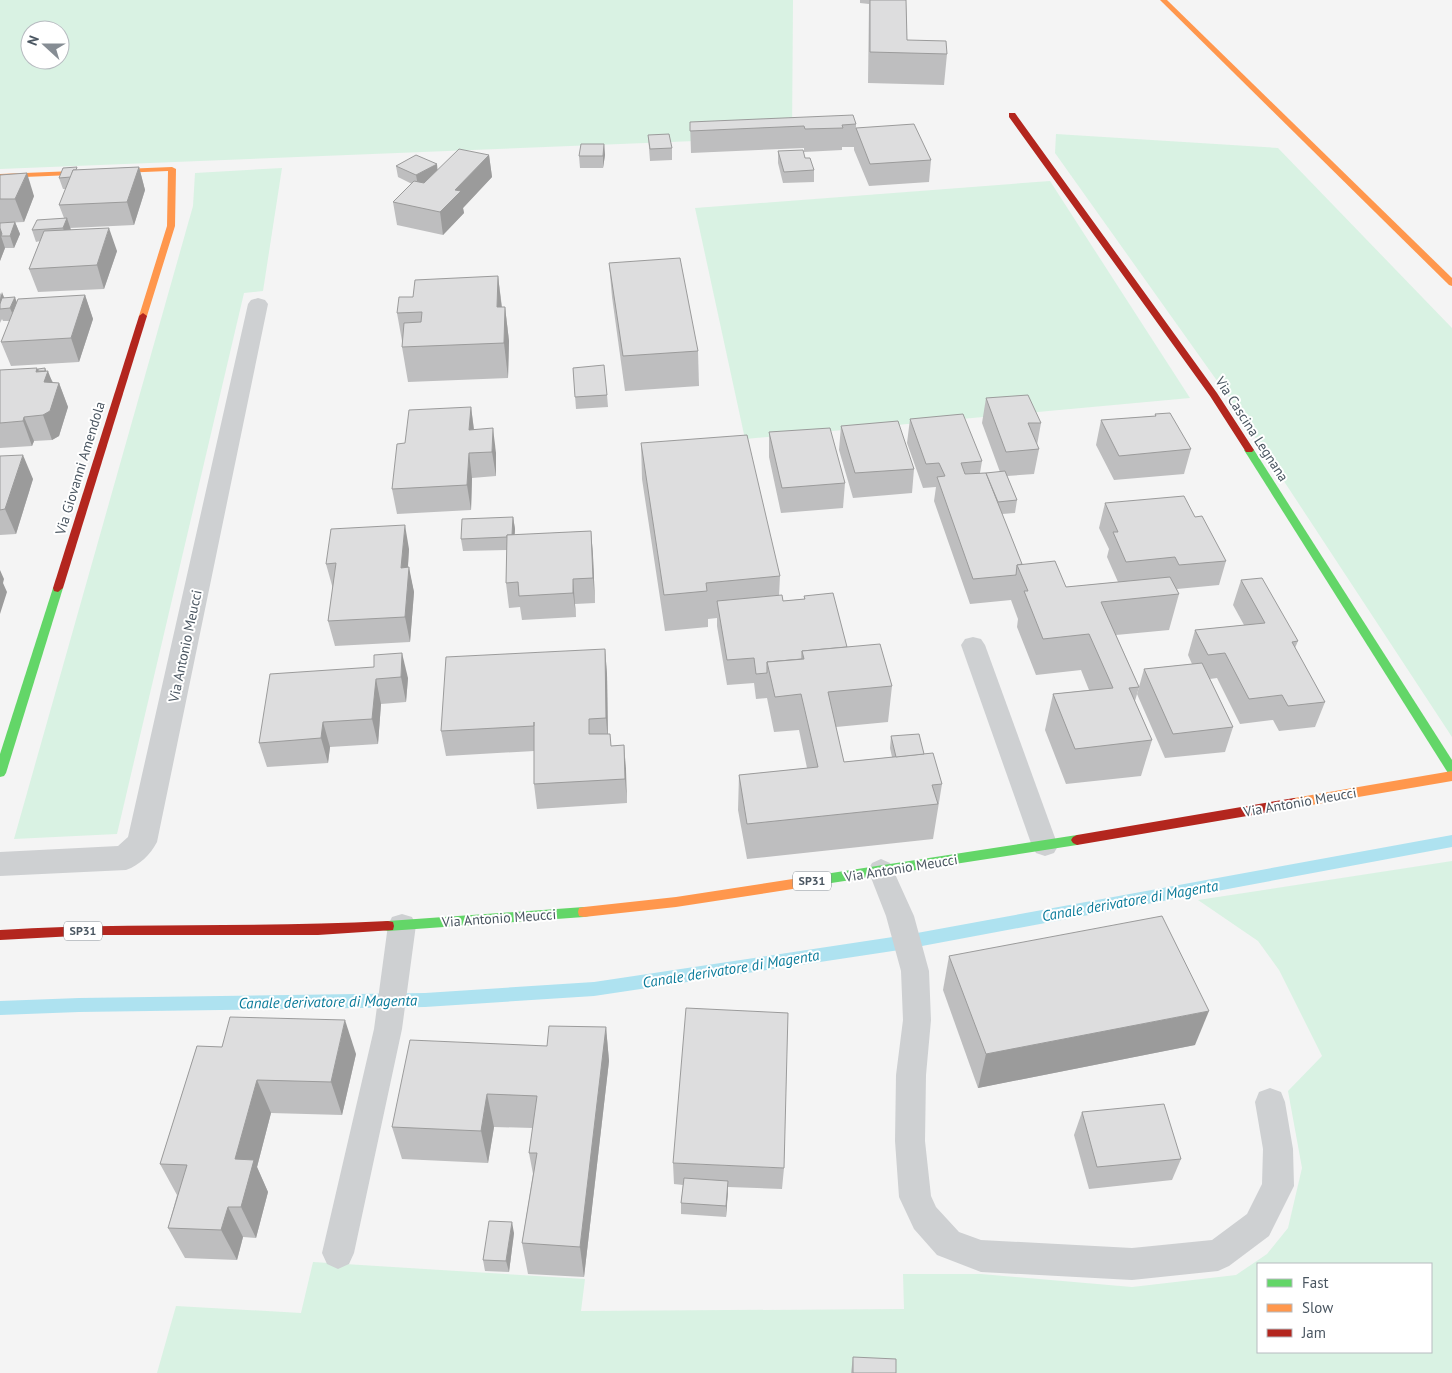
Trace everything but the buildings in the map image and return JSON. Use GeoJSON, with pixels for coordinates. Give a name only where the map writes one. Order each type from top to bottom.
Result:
{"type":"FeatureCollection","features":[{"type":"Feature","properties":{"kind":"street"},"geometry":{"type":"LineString","coordinates":[[1163,0],[1452,283]]}},
{"type":"Feature","properties":{"kind":"street","name":"Via Cascina Legnana"},"geometry":{"type":"LineString","coordinates":[[1012,115],[1214,395],[1452,770]]}},
{"type":"Feature","properties":{"kind":"street","name":"Via Giovanni Amendola"},"geometry":{"type":"LineString","coordinates":[[0,176],[172,169],[171,226],[0,773]]}},
{"type":"Feature","properties":{"kind":"street","name":"Via Antonio Meucci"},"geometry":{"type":"LineString","coordinates":[[0,864],[126,858],[142,842],[258,304]]}},
{"type":"Feature","properties":{"kind":"street","name":"Via Antonio Meucci"},"geometry":{"type":"LineString","coordinates":[[0,935],[105,930],[166,932],[344,929],[546,916],[676,902],[1044,846],[1452,776]]}},
{"type":"Feature","properties":{"kind":"lane"},"geometry":{"type":"LineString","coordinates":[[973,645],[1044,846]]}},
{"type":"Feature","properties":{"kind":"lane"},"geometry":{"type":"LineString","coordinates":[[881,870],[907,942],[915,971],[917,1020],[911,1075],[910,1141],[915,1197],[925,1218],[948,1244],[981,1256],[1132,1264],[1218,1255],[1258,1224],[1278,1186],[1278,1149],[1270,1102]]}},
{"type":"Feature","properties":{"kind":"lane"},"geometry":{"type":"LineString","coordinates":[[338,1253],[388,1023],[402,925]]}},
{"type":"Feature","properties":{"kind":"green space"},"geometry":{"type":"Polygon","coordinates":[[[0,0],[793,0],[792,137],[0,169],[0,0]]]}},
{"type":"Feature","properties":{"kind":"green space"},"geometry":{"type":"Polygon","coordinates":[[[1056,134],[1278,148],[1452,328],[1452,737],[1230,399],[1055,153],[1056,134]]]}},
{"type":"Feature","properties":{"kind":"green space"},"geometry":{"type":"Polygon","coordinates":[[[282,168],[263,291],[244,293],[117,834],[14,839],[193,206],[195,173],[282,168]]]}},
{"type":"Feature","properties":{"kind":"green space"},"geometry":{"type":"Polygon","coordinates":[[[1050,181],[1190,398],[745,439],[695,208],[1050,181]]]}},
{"type":"Feature","properties":{"kind":"green space"},"geometry":{"type":"Polygon","coordinates":[[[1452,861],[1452,1373],[157,1373],[176,1306],[301,1313],[313,1262],[585,1279],[581,1311],[904,1309],[903,1274],[981,1274],[1132,1287],[1236,1275],[1267,1254],[1288,1228],[1302,1168],[1288,1091],[1322,1056],[1279,970],[1258,941],[1198,900],[1452,861]]]}},
{"type":"Feature","properties":{"kind":"waterway","name":"Canale derivatore di Magenta"},"geometry":{"type":"LineString","coordinates":[[0,1008],[79,1005],[425,1000],[594,989],[906,942],[1452,841]]}},
{"type":"Feature","properties":{"kind":"traffic: fast"},"geometry":{"type":"LineString","coordinates":[[1249,450],[1452,770]]}},
{"type":"Feature","properties":{"kind":"traffic: fast"},"geometry":{"type":"LineString","coordinates":[[0,773],[58,588]]}},
{"type":"Feature","properties":{"kind":"traffic: fast"},"geometry":{"type":"LineString","coordinates":[[812,881],[1077,840]]}},
{"type":"Feature","properties":{"kind":"traffic: fast"},"geometry":{"type":"LineString","coordinates":[[388,926],[584,912]]}},
{"type":"Feature","properties":{"kind":"traffic: slow"},"geometry":{"type":"LineString","coordinates":[[1163,0],[1452,283]]}},
{"type":"Feature","properties":{"kind":"traffic: slow"},"geometry":{"type":"LineString","coordinates":[[0,176],[172,169],[171,226],[143,316]]}},
{"type":"Feature","properties":{"kind":"traffic: slow"},"geometry":{"type":"LineString","coordinates":[[1294,803],[1452,776]]}},
{"type":"Feature","properties":{"kind":"traffic: slow"},"geometry":{"type":"LineString","coordinates":[[584,912],[676,902],[812,881]]}},
{"type":"Feature","properties":{"kind":"traffic: jam"},"geometry":{"type":"LineString","coordinates":[[1012,115],[1214,395],[1249,450]]}},
{"type":"Feature","properties":{"kind":"traffic: jam"},"geometry":{"type":"LineString","coordinates":[[58,588],[143,316]]}},
{"type":"Feature","properties":{"kind":"traffic: jam"},"geometry":{"type":"LineString","coordinates":[[1077,840],[1294,803]]}},
{"type":"Feature","properties":{"kind":"traffic: jam"},"geometry":{"type":"LineString","coordinates":[[0,935],[93,930],[212,931],[388,926]]}}]}
